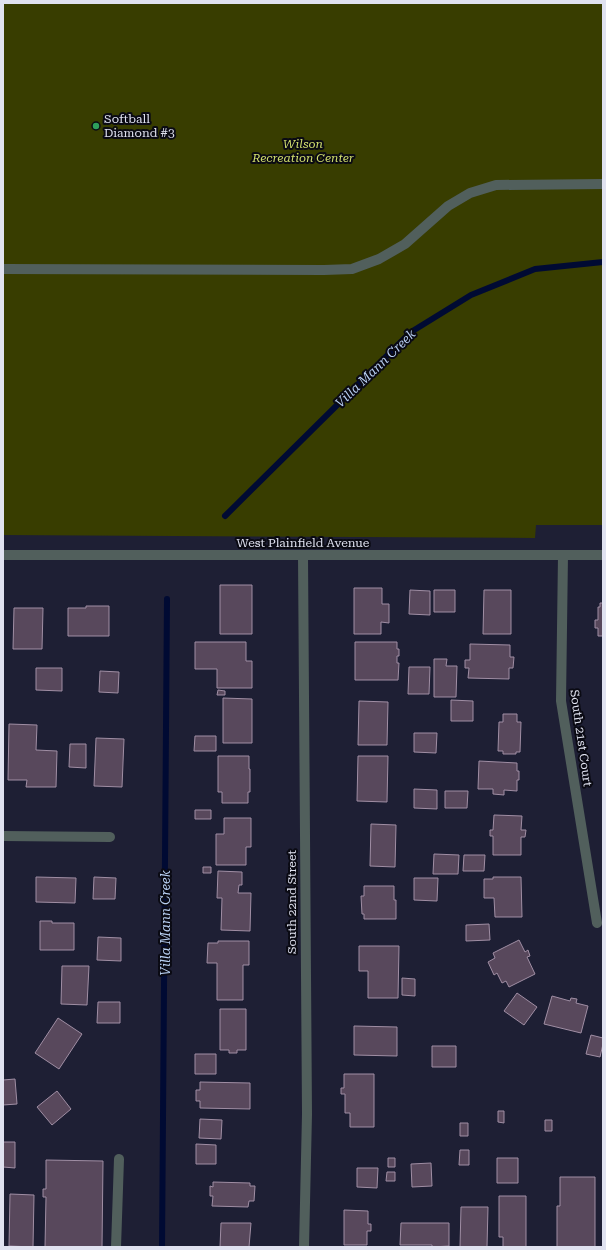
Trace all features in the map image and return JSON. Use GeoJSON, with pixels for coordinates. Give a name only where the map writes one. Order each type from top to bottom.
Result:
{"type":"FeatureCollection","features":[{"type":"Feature","properties":{"kind":"street"},"geometry":{"type":"LineString","coordinates":[[3,269],[352,269],[379,260],[405,244],[448,206],[470,193],[496,185],[603,184]]}},
{"type":"Feature","properties":{"kind":"street","name":"West Plainfield Avenue"},"geometry":{"type":"LineString","coordinates":[[3,555],[603,555]]}},
{"type":"Feature","properties":{"kind":"street","name":"South 21st Court"},"geometry":{"type":"LineString","coordinates":[[563,555],[560,701],[597,923]]}},
{"type":"Feature","properties":{"kind":"street","name":"South 22nd Street"},"geometry":{"type":"LineString","coordinates":[[303,556],[306,1106],[304,1247]]}},
{"type":"Feature","properties":{"kind":"street"},"geometry":{"type":"LineString","coordinates":[[3,836],[110,837]]}},
{"type":"Feature","properties":{"kind":"street"},"geometry":{"type":"LineString","coordinates":[[116,1247],[119,1159]]}},
{"type":"Feature","properties":{"kind":"green space","name":"Wilson Recreation Center"},"geometry":{"type":"Polygon","coordinates":[[[3,3],[603,3],[603,525],[536,525],[535,538],[3,535],[3,3]]]}},
{"type":"Feature","properties":{"kind":"building"},"geometry":{"type":"Polygon","coordinates":[[[220,585],[252,585],[252,634],[220,634],[220,585]]]}},
{"type":"Feature","properties":{"kind":"building"},"geometry":{"type":"Polygon","coordinates":[[[354,588],[382,588],[382,604],[389,604],[389,623],[381,622],[381,634],[354,634],[354,588]]]}},
{"type":"Feature","properties":{"kind":"building"},"geometry":{"type":"Polygon","coordinates":[[[410,590],[430,591],[430,615],[409,614],[410,590]]]}},
{"type":"Feature","properties":{"kind":"building"},"geometry":{"type":"Polygon","coordinates":[[[434,590],[455,590],[455,612],[434,612],[434,590]]]}},
{"type":"Feature","properties":{"kind":"building"},"geometry":{"type":"Polygon","coordinates":[[[484,590],[511,590],[511,634],[483,634],[484,590]]]}},
{"type":"Feature","properties":{"kind":"building"},"geometry":{"type":"Polygon","coordinates":[[[600,603],[603,603],[603,636],[598,636],[598,628],[595,628],[595,620],[598,620],[598,607],[600,607],[600,603]]]}},
{"type":"Feature","properties":{"kind":"building"},"geometry":{"type":"Polygon","coordinates":[[[86,606],[109,606],[109,636],[68,636],[68,608],[86,608],[86,606]]]}},
{"type":"Feature","properties":{"kind":"building"},"geometry":{"type":"Polygon","coordinates":[[[14,608],[43,608],[42,649],[13,649],[14,608]]]}},
{"type":"Feature","properties":{"kind":"building"},"geometry":{"type":"Polygon","coordinates":[[[195,642],[246,642],[246,661],[252,661],[252,688],[217,688],[217,669],[195,669],[195,642]]]}},
{"type":"Feature","properties":{"kind":"building"},"geometry":{"type":"Polygon","coordinates":[[[355,642],[397,642],[397,649],[399,649],[399,656],[397,656],[397,663],[399,663],[398,680],[355,680],[355,642]]]}},
{"type":"Feature","properties":{"kind":"building"},"geometry":{"type":"Polygon","coordinates":[[[470,644],[510,645],[510,657],[514,657],[513,668],[509,668],[509,679],[468,678],[469,668],[465,668],[465,660],[470,660],[470,644]]]}},
{"type":"Feature","properties":{"kind":"building"},"geometry":{"type":"Polygon","coordinates":[[[434,659],[447,659],[446,666],[457,666],[456,697],[434,697],[434,659]]]}},
{"type":"Feature","properties":{"kind":"building"},"geometry":{"type":"Polygon","coordinates":[[[409,667],[430,667],[429,694],[408,694],[409,667]]]}},
{"type":"Feature","properties":{"kind":"building"},"geometry":{"type":"Polygon","coordinates":[[[36,668],[62,668],[62,691],[36,690],[36,668]]]}},
{"type":"Feature","properties":{"kind":"building"},"geometry":{"type":"Polygon","coordinates":[[[100,671],[119,672],[118,693],[99,692],[100,671]]]}},
{"type":"Feature","properties":{"kind":"building"},"geometry":{"type":"Polygon","coordinates":[[[218,690],[225,691],[225,695],[217,695],[218,690]]]}},
{"type":"Feature","properties":{"kind":"building"},"geometry":{"type":"Polygon","coordinates":[[[223,698],[252,699],[252,743],[223,743],[223,698]]]}},
{"type":"Feature","properties":{"kind":"building"},"geometry":{"type":"Polygon","coordinates":[[[451,700],[473,701],[473,721],[451,721],[451,700]]]}},
{"type":"Feature","properties":{"kind":"building"},"geometry":{"type":"Polygon","coordinates":[[[359,701],[388,702],[387,745],[358,745],[359,701]]]}},
{"type":"Feature","properties":{"kind":"building"},"geometry":{"type":"Polygon","coordinates":[[[503,714],[517,714],[517,722],[521,722],[520,752],[516,752],[516,754],[503,754],[503,751],[498,751],[499,722],[503,722],[503,714]]]}},
{"type":"Feature","properties":{"kind":"building"},"geometry":{"type":"Polygon","coordinates":[[[9,724],[37,725],[36,750],[57,751],[56,787],[26,787],[27,780],[8,780],[9,724]]]}},
{"type":"Feature","properties":{"kind":"building"},"geometry":{"type":"Polygon","coordinates":[[[414,733],[437,733],[436,753],[414,752],[414,733]]]}},
{"type":"Feature","properties":{"kind":"building"},"geometry":{"type":"Polygon","coordinates":[[[195,736],[216,736],[216,751],[194,751],[195,736]]]}},
{"type":"Feature","properties":{"kind":"building"},"geometry":{"type":"Polygon","coordinates":[[[96,738],[124,739],[122,787],[94,786],[96,738]]]}},
{"type":"Feature","properties":{"kind":"building"},"geometry":{"type":"Polygon","coordinates":[[[70,744],[86,744],[86,768],[69,767],[70,744]]]}},
{"type":"Feature","properties":{"kind":"building"},"geometry":{"type":"Polygon","coordinates":[[[218,756],[249,756],[250,792],[248,792],[248,803],[222,803],[222,792],[218,792],[218,756]]]}},
{"type":"Feature","properties":{"kind":"building"},"geometry":{"type":"Polygon","coordinates":[[[358,756],[388,756],[387,802],[357,801],[358,756]]]}},
{"type":"Feature","properties":{"kind":"building"},"geometry":{"type":"Polygon","coordinates":[[[479,761],[517,763],[519,780],[517,780],[517,791],[504,790],[504,795],[493,794],[493,789],[478,789],[479,761]]]}},
{"type":"Feature","properties":{"kind":"building"},"geometry":{"type":"Polygon","coordinates":[[[414,789],[437,790],[437,809],[414,808],[414,789]]]}},
{"type":"Feature","properties":{"kind":"building"},"geometry":{"type":"Polygon","coordinates":[[[445,791],[468,791],[467,808],[445,808],[445,791]]]}},
{"type":"Feature","properties":{"kind":"building"},"geometry":{"type":"Polygon","coordinates":[[[195,810],[211,810],[211,819],[195,819],[195,810]]]}},
{"type":"Feature","properties":{"kind":"building"},"geometry":{"type":"Polygon","coordinates":[[[494,815],[522,816],[521,830],[526,830],[525,837],[521,837],[521,855],[493,855],[493,836],[490,836],[490,830],[493,830],[494,815]]]}},
{"type":"Feature","properties":{"kind":"building"},"geometry":{"type":"Polygon","coordinates":[[[224,818],[251,818],[251,847],[246,847],[246,865],[216,865],[216,834],[224,834],[224,818]]]}},
{"type":"Feature","properties":{"kind":"building"},"geometry":{"type":"Polygon","coordinates":[[[371,824],[396,825],[395,867],[370,866],[371,824]]]}},
{"type":"Feature","properties":{"kind":"building"},"geometry":{"type":"Polygon","coordinates":[[[434,854],[459,855],[458,874],[433,874],[434,854]]]}},
{"type":"Feature","properties":{"kind":"building"},"geometry":{"type":"Polygon","coordinates":[[[464,855],[485,855],[484,871],[463,871],[464,855]]]}},
{"type":"Feature","properties":{"kind":"building"},"geometry":{"type":"Polygon","coordinates":[[[203,867],[211,867],[211,873],[203,873],[203,867]]]}},
{"type":"Feature","properties":{"kind":"building"},"geometry":{"type":"Polygon","coordinates":[[[218,871],[242,872],[242,885],[239,885],[238,893],[251,893],[250,931],[221,930],[222,898],[217,898],[218,871]]]}},
{"type":"Feature","properties":{"kind":"building"},"geometry":{"type":"Polygon","coordinates":[[[36,877],[76,878],[75,903],[36,902],[36,877]]]}},
{"type":"Feature","properties":{"kind":"building"},"geometry":{"type":"Polygon","coordinates":[[[94,877],[116,878],[115,899],[93,899],[94,877]]]}},
{"type":"Feature","properties":{"kind":"building"},"geometry":{"type":"Polygon","coordinates":[[[493,877],[521,877],[522,917],[495,917],[494,898],[484,898],[484,879],[493,879],[493,877]]]}},
{"type":"Feature","properties":{"kind":"building"},"geometry":{"type":"Polygon","coordinates":[[[414,878],[438,878],[437,901],[414,900],[414,878]]]}},
{"type":"Feature","properties":{"kind":"building"},"geometry":{"type":"Polygon","coordinates":[[[364,886],[394,886],[396,919],[364,919],[364,914],[362,914],[361,896],[364,896],[364,886]]]}},
{"type":"Feature","properties":{"kind":"building"},"geometry":{"type":"Polygon","coordinates":[[[40,921],[52,921],[52,923],[74,923],[74,950],[40,950],[40,921]]]}},
{"type":"Feature","properties":{"kind":"building"},"geometry":{"type":"Polygon","coordinates":[[[489,924],[490,940],[466,941],[466,925],[489,924]]]}},
{"type":"Feature","properties":{"kind":"building"},"geometry":{"type":"Polygon","coordinates":[[[98,937],[121,938],[121,961],[97,960],[98,937]]]}},
{"type":"Feature","properties":{"kind":"building"},"geometry":{"type":"Polygon","coordinates":[[[519,940],[525,952],[528,950],[530,956],[527,957],[535,974],[509,987],[506,981],[502,983],[497,973],[494,975],[488,962],[495,958],[493,953],[519,940]]]}},
{"type":"Feature","properties":{"kind":"building"},"geometry":{"type":"Polygon","coordinates":[[[218,941],[249,941],[249,965],[243,965],[243,1000],[217,1000],[217,963],[207,963],[208,943],[218,943],[218,941]]]}},
{"type":"Feature","properties":{"kind":"building"},"geometry":{"type":"Polygon","coordinates":[[[359,946],[399,946],[398,998],[368,998],[368,971],[359,971],[359,946]]]}},
{"type":"Feature","properties":{"kind":"building"},"geometry":{"type":"Polygon","coordinates":[[[62,966],[89,966],[87,1005],[61,1004],[62,966]]]}},
{"type":"Feature","properties":{"kind":"building"},"geometry":{"type":"Polygon","coordinates":[[[402,978],[415,979],[415,996],[402,995],[402,978]]]}},
{"type":"Feature","properties":{"kind":"building"},"geometry":{"type":"Polygon","coordinates":[[[517,993],[537,1007],[524,1025],[504,1011],[517,993]]]}},
{"type":"Feature","properties":{"kind":"building"},"geometry":{"type":"Polygon","coordinates":[[[552,996],[570,1001],[571,998],[577,999],[576,1003],[588,1006],[581,1033],[544,1024],[552,996]]]}},
{"type":"Feature","properties":{"kind":"building"},"geometry":{"type":"Polygon","coordinates":[[[98,1002],[120,1002],[120,1023],[97,1023],[98,1002]]]}},
{"type":"Feature","properties":{"kind":"building"},"geometry":{"type":"Polygon","coordinates":[[[220,1009],[246,1009],[246,1050],[237,1050],[237,1053],[229,1053],[229,1050],[220,1050],[220,1009]]]}},
{"type":"Feature","properties":{"kind":"building"},"geometry":{"type":"Polygon","coordinates":[[[58,1018],[82,1034],[59,1069],[35,1053],[58,1018]]]}},
{"type":"Feature","properties":{"kind":"building"},"geometry":{"type":"Polygon","coordinates":[[[354,1026],[397,1027],[397,1056],[354,1055],[354,1026]]]}},
{"type":"Feature","properties":{"kind":"building"},"geometry":{"type":"Polygon","coordinates":[[[591,1035],[603,1038],[600,1057],[586,1054],[591,1035]]]}},
{"type":"Feature","properties":{"kind":"building"},"geometry":{"type":"Polygon","coordinates":[[[432,1046],[456,1046],[456,1067],[432,1067],[432,1046]]]}},
{"type":"Feature","properties":{"kind":"building"},"geometry":{"type":"Polygon","coordinates":[[[195,1054],[216,1054],[216,1074],[195,1074],[195,1054]]]}},
{"type":"Feature","properties":{"kind":"building"},"geometry":{"type":"Polygon","coordinates":[[[344,1074],[374,1074],[374,1127],[350,1127],[350,1113],[345,1113],[345,1094],[341,1094],[341,1088],[344,1088],[344,1074]]]}},
{"type":"Feature","properties":{"kind":"building"},"geometry":{"type":"Polygon","coordinates":[[[15,1079],[17,1104],[3,1105],[3,1080],[15,1079]]]}},
{"type":"Feature","properties":{"kind":"building"},"geometry":{"type":"Polygon","coordinates":[[[200,1082],[250,1083],[250,1109],[200,1108],[200,1101],[196,1101],[196,1090],[200,1090],[200,1082]]]}},
{"type":"Feature","properties":{"kind":"building"},"geometry":{"type":"Polygon","coordinates":[[[57,1091],[71,1109],[52,1125],[37,1107],[57,1091]]]}},
{"type":"Feature","properties":{"kind":"building"},"geometry":{"type":"Polygon","coordinates":[[[498,1111],[504,1111],[504,1123],[498,1122],[498,1111]]]}},
{"type":"Feature","properties":{"kind":"building"},"geometry":{"type":"Polygon","coordinates":[[[200,1119],[222,1120],[221,1139],[199,1138],[200,1119]]]}},
{"type":"Feature","properties":{"kind":"building"},"geometry":{"type":"Polygon","coordinates":[[[545,1120],[552,1120],[552,1131],[545,1131],[545,1120]]]}},
{"type":"Feature","properties":{"kind":"building"},"geometry":{"type":"Polygon","coordinates":[[[460,1123],[468,1123],[468,1136],[460,1136],[460,1123]]]}},
{"type":"Feature","properties":{"kind":"building"},"geometry":{"type":"Polygon","coordinates":[[[3,1142],[15,1142],[15,1168],[3,1167],[3,1142]]]}},
{"type":"Feature","properties":{"kind":"building"},"geometry":{"type":"Polygon","coordinates":[[[196,1144],[216,1145],[216,1164],[196,1164],[196,1144]]]}},
{"type":"Feature","properties":{"kind":"building"},"geometry":{"type":"Polygon","coordinates":[[[460,1150],[469,1150],[469,1165],[459,1165],[460,1150]]]}},
{"type":"Feature","properties":{"kind":"building"},"geometry":{"type":"Polygon","coordinates":[[[388,1158],[395,1158],[395,1167],[388,1167],[388,1158]]]}},
{"type":"Feature","properties":{"kind":"building"},"geometry":{"type":"Polygon","coordinates":[[[497,1158],[518,1158],[518,1183],[497,1183],[497,1158]]]}},
{"type":"Feature","properties":{"kind":"building"},"geometry":{"type":"Polygon","coordinates":[[[46,1160],[103,1161],[102,1247],[45,1247],[46,1197],[43,1197],[43,1189],[46,1189],[46,1160]]]}},
{"type":"Feature","properties":{"kind":"building"},"geometry":{"type":"Polygon","coordinates":[[[431,1163],[432,1186],[412,1187],[411,1164],[431,1163]]]}},
{"type":"Feature","properties":{"kind":"building"},"geometry":{"type":"Polygon","coordinates":[[[357,1168],[378,1168],[377,1188],[357,1187],[357,1168]]]}},
{"type":"Feature","properties":{"kind":"building"},"geometry":{"type":"Polygon","coordinates":[[[387,1172],[395,1172],[395,1181],[386,1181],[387,1172]]]}},
{"type":"Feature","properties":{"kind":"building"},"geometry":{"type":"Polygon","coordinates":[[[560,1177],[595,1177],[595,1247],[557,1247],[557,1206],[560,1206],[560,1177]]]}},
{"type":"Feature","properties":{"kind":"building"},"geometry":{"type":"Polygon","coordinates":[[[213,1182],[250,1183],[250,1186],[255,1186],[254,1201],[249,1201],[248,1207],[212,1206],[213,1196],[210,1196],[210,1186],[213,1187],[213,1182]]]}},
{"type":"Feature","properties":{"kind":"building"},"geometry":{"type":"Polygon","coordinates":[[[10,1194],[34,1195],[33,1247],[9,1246],[10,1194]]]}},
{"type":"Feature","properties":{"kind":"building"},"geometry":{"type":"Polygon","coordinates":[[[499,1196],[526,1196],[526,1247],[503,1247],[503,1237],[499,1237],[499,1196]]]}},
{"type":"Feature","properties":{"kind":"building"},"geometry":{"type":"Polygon","coordinates":[[[461,1207],[488,1207],[487,1247],[460,1247],[461,1207]]]}},
{"type":"Feature","properties":{"kind":"building"},"geometry":{"type":"Polygon","coordinates":[[[344,1210],[368,1211],[368,1224],[371,1224],[371,1231],[367,1231],[367,1245],[344,1245],[344,1210]]]}},
{"type":"Feature","properties":{"kind":"building"},"geometry":{"type":"Polygon","coordinates":[[[221,1223],[251,1223],[249,1247],[220,1247],[221,1223]]]}},
{"type":"Feature","properties":{"kind":"building"},"geometry":{"type":"Polygon","coordinates":[[[401,1223],[449,1223],[449,1246],[432,1247],[432,1245],[400,1245],[401,1223]]]}},
{"type":"Feature","properties":{"kind":"waterway","name":"Villa Mann Creek"},"geometry":{"type":"LineString","coordinates":[[225,516],[411,332],[471,295],[535,269],[603,262]]}},
{"type":"Feature","properties":{"kind":"waterway","name":"Villa Mann Creek"},"geometry":{"type":"LineString","coordinates":[[162,1247],[167,599]]}},
{"type":"Feature","properties":{"kind":"place","name":"Softball Diamond #3"},"geometry":{"type":"Point","coordinates":[96,126]}}]}
